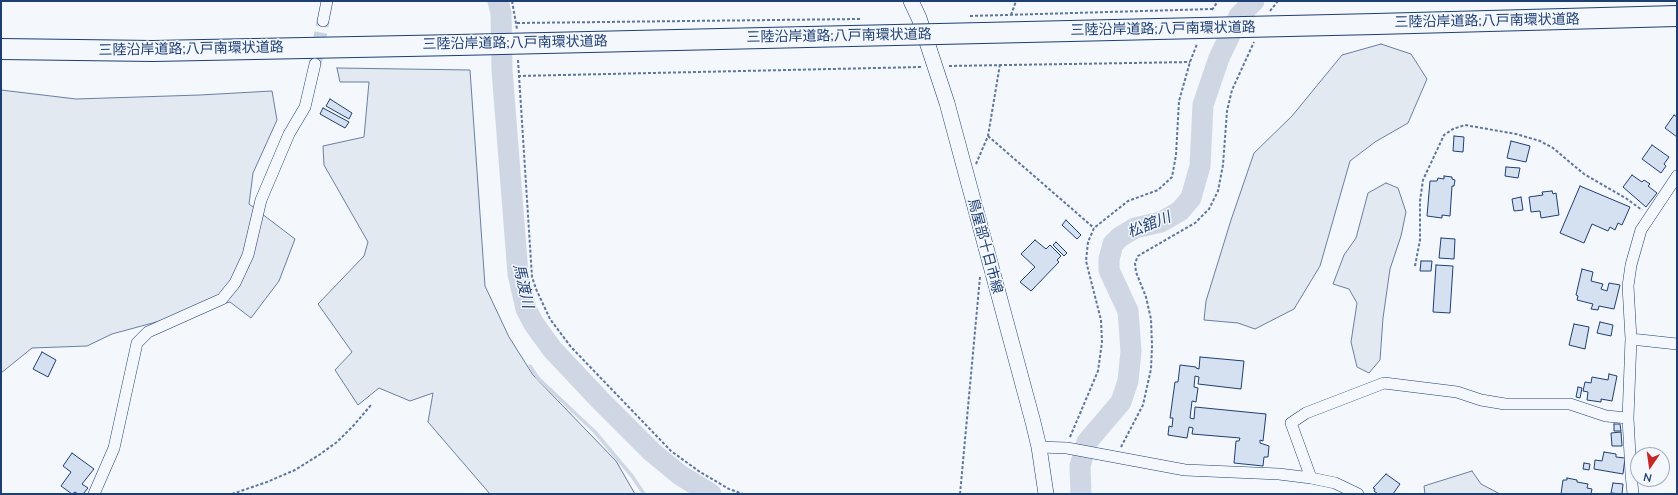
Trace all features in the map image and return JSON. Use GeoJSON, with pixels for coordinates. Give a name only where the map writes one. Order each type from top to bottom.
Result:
{"type":"FeatureCollection","features":[{"type":"Feature","properties":{"kind":"highway","name":"三陸沿岸道路;八戸南環状道路"},"geometry":{"type":"LineString","coordinates":[[1,49],[153,51],[458,45],[1677,16]]}},
{"type":"Feature","properties":{"kind":"main road","name":"鳥屋部十日市線"},"geometry":{"type":"LineString","coordinates":[[911,1],[936,67],[966,173],[1039,447],[1046,494]]}},
{"type":"Feature","properties":{"kind":"street"},"geometry":{"type":"LineString","coordinates":[[323,21],[327,1]]}},
{"type":"Feature","properties":{"kind":"street"},"geometry":{"type":"LineString","coordinates":[[94,494],[114,448],[138,343],[148,332],[222,299],[235,283],[248,255],[261,200],[289,134],[305,107],[315,64]]}},
{"type":"Feature","properties":{"kind":"street"},"geometry":{"type":"LineString","coordinates":[[1634,494],[1631,474],[1628,418],[1631,339],[1628,286],[1640,230],[1677,176]]}},
{"type":"Feature","properties":{"kind":"street"},"geometry":{"type":"LineString","coordinates":[[1631,339],[1677,344]]}},
{"type":"Feature","properties":{"kind":"street"},"geometry":{"type":"LineString","coordinates":[[1311,478],[1291,423],[1306,413],[1384,383],[1457,392],[1481,400],[1505,404],[1570,404],[1606,416],[1628,418]]}},
{"type":"Feature","properties":{"kind":"street"},"geometry":{"type":"LineString","coordinates":[[1039,447],[1069,448],[1185,470],[1279,474],[1311,478],[1335,483],[1358,494]]}},
{"type":"Feature","properties":{"kind":"path"},"geometry":{"type":"LineString","coordinates":[[512,1],[517,30]]}},
{"type":"Feature","properties":{"kind":"path"},"geometry":{"type":"LineString","coordinates":[[1011,15],[1016,1]]}},
{"type":"Feature","properties":{"kind":"path"},"geometry":{"type":"LineString","coordinates":[[965,16],[1212,9],[1218,1]]}},
{"type":"Feature","properties":{"kind":"path"},"geometry":{"type":"LineString","coordinates":[[1270,12],[1278,1]]}},
{"type":"Feature","properties":{"kind":"path"},"geometry":{"type":"LineString","coordinates":[[517,23],[865,19]]}},
{"type":"Feature","properties":{"kind":"path"},"geometry":{"type":"LineString","coordinates":[[1112,457],[1143,405],[1151,369],[1152,346],[1150,319],[1146,297],[1136,272],[1135,263],[1138,256],[1195,223],[1209,209],[1218,191],[1223,165],[1228,110],[1232,90],[1256,39]]}},
{"type":"Feature","properties":{"kind":"path"},"geometry":{"type":"LineString","coordinates":[[518,53],[518,76],[532,277],[550,318],[571,348],[671,451],[700,472],[743,494]]}},
{"type":"Feature","properties":{"kind":"path"},"geometry":{"type":"LineString","coordinates":[[518,76],[936,67],[1000,64],[1190,62],[1179,101],[1176,155],[1172,177],[1158,190],[1128,201],[1094,228],[1088,242],[1086,261],[1101,320],[1102,342],[1098,371],[1073,428],[1069,448]]}},
{"type":"Feature","properties":{"kind":"path"},"geometry":{"type":"LineString","coordinates":[[966,173],[978,162],[988,136],[1000,64]]}},
{"type":"Feature","properties":{"kind":"path"},"geometry":{"type":"LineString","coordinates":[[1415,266],[1420,240],[1420,201],[1423,180],[1444,135],[1453,129],[1465,125],[1487,128],[1540,140],[1553,148],[1584,174],[1627,199],[1649,215]]}},
{"type":"Feature","properties":{"kind":"path"},"geometry":{"type":"LineString","coordinates":[[988,136],[1094,228]]}},
{"type":"Feature","properties":{"kind":"path"},"geometry":{"type":"LineString","coordinates":[[960,494],[980,272]]}},
{"type":"Feature","properties":{"kind":"path"},"geometry":{"type":"LineString","coordinates":[[232,494],[268,482],[295,470],[319,455],[337,442],[371,405]]}},
{"type":"Feature","properties":{"kind":"shaded area"},"geometry":{"type":"Polygon","coordinates":[[[1381,44],[1411,54],[1427,79],[1408,123],[1375,142],[1350,161],[1320,266],[1294,309],[1255,329],[1238,323],[1204,320],[1206,301],[1231,220],[1254,153],[1292,116],[1342,55],[1381,44]]]}},
{"type":"Feature","properties":{"kind":"shaded area"},"geometry":{"type":"Polygon","coordinates":[[[337,68],[470,70],[485,286],[509,337],[533,375],[616,461],[635,494],[490,494],[428,422],[433,393],[410,401],[379,388],[358,405],[335,370],[352,352],[318,304],[364,256],[368,242],[324,165],[323,146],[364,137],[369,82],[340,82],[337,68]]]}},
{"type":"Feature","properties":{"kind":"shaded area"},"geometry":{"type":"Polygon","coordinates":[[[1,90],[76,99],[272,91],[277,120],[253,173],[249,204],[295,239],[279,281],[251,318],[230,302],[112,334],[87,346],[32,348],[1,373],[1,90]]]}},
{"type":"Feature","properties":{"kind":"shaded area"},"geometry":{"type":"Polygon","coordinates":[[[1386,183],[1398,188],[1406,212],[1401,236],[1390,269],[1383,318],[1380,360],[1369,373],[1357,367],[1351,342],[1357,303],[1349,289],[1333,284],[1344,255],[1356,238],[1368,193],[1386,183]]]}},
{"type":"Feature","properties":{"kind":"shaded area"},"geometry":{"type":"Polygon","coordinates":[[[1472,471],[1481,484],[1500,494],[1425,494],[1424,486],[1472,471]]]}},
{"type":"Feature","properties":{"kind":"building"},"geometry":{"type":"Polygon","coordinates":[[[330,99],[352,113],[349,119],[326,106],[330,99]]]}},
{"type":"Feature","properties":{"kind":"building"},"geometry":{"type":"Polygon","coordinates":[[[323,108],[349,122],[345,128],[320,114],[323,108]]]}},
{"type":"Feature","properties":{"kind":"building"},"geometry":{"type":"Polygon","coordinates":[[[1674,115],[1677,117],[1677,137],[1665,128],[1674,115]]]}},
{"type":"Feature","properties":{"kind":"building"},"geometry":{"type":"Polygon","coordinates":[[[1454,136],[1464,137],[1463,152],[1453,151],[1454,136]]]}},
{"type":"Feature","properties":{"kind":"building"},"geometry":{"type":"Polygon","coordinates":[[[1511,141],[1530,146],[1526,162],[1507,158],[1511,141]]]}},
{"type":"Feature","properties":{"kind":"building"},"geometry":{"type":"Polygon","coordinates":[[[1652,145],[1669,157],[1664,164],[1666,166],[1661,173],[1642,159],[1652,145]]]}},
{"type":"Feature","properties":{"kind":"building"},"geometry":{"type":"Polygon","coordinates":[[[1506,167],[1520,168],[1518,178],[1505,176],[1506,167]]]}},
{"type":"Feature","properties":{"kind":"building"},"geometry":{"type":"Polygon","coordinates":[[[1632,175],[1642,182],[1644,180],[1650,184],[1648,186],[1657,193],[1646,207],[1623,187],[1632,175]]]}},
{"type":"Feature","properties":{"kind":"building"},"geometry":{"type":"Polygon","coordinates":[[[1444,176],[1452,177],[1452,179],[1455,180],[1454,186],[1452,186],[1450,216],[1442,215],[1442,218],[1427,216],[1430,181],[1437,181],[1438,178],[1444,179],[1444,176]]]}},
{"type":"Feature","properties":{"kind":"building"},"geometry":{"type":"Polygon","coordinates":[[[1580,186],[1630,207],[1622,225],[1618,223],[1615,230],[1610,227],[1608,231],[1592,224],[1584,243],[1560,233],[1580,186]]]}},
{"type":"Feature","properties":{"kind":"building"},"geometry":{"type":"Polygon","coordinates":[[[1552,191],[1553,194],[1556,193],[1559,215],[1541,218],[1540,211],[1531,212],[1529,197],[1543,195],[1542,192],[1552,191]]]}},
{"type":"Feature","properties":{"kind":"building"},"geometry":{"type":"Polygon","coordinates":[[[1521,197],[1523,210],[1514,211],[1512,199],[1521,197]]]}},
{"type":"Feature","properties":{"kind":"building"},"geometry":{"type":"Polygon","coordinates":[[[1066,220],[1081,235],[1077,239],[1062,225],[1066,220]]]}},
{"type":"Feature","properties":{"kind":"building"},"geometry":{"type":"Polygon","coordinates":[[[1441,238],[1455,239],[1454,259],[1439,258],[1441,238]]]}},
{"type":"Feature","properties":{"kind":"building"},"geometry":{"type":"Polygon","coordinates":[[[1035,240],[1046,249],[1050,245],[1061,256],[1057,260],[1059,262],[1031,291],[1020,282],[1035,267],[1021,254],[1035,240]]]}},
{"type":"Feature","properties":{"kind":"building"},"geometry":{"type":"Polygon","coordinates":[[[1056,242],[1067,253],[1064,256],[1053,245],[1056,242]]]}},
{"type":"Feature","properties":{"kind":"building"},"geometry":{"type":"Polygon","coordinates":[[[1421,261],[1432,261],[1431,271],[1420,271],[1421,261]]]}},
{"type":"Feature","properties":{"kind":"building"},"geometry":{"type":"Polygon","coordinates":[[[1436,265],[1453,266],[1450,313],[1433,312],[1436,265]]]}},
{"type":"Feature","properties":{"kind":"building"},"geometry":{"type":"Polygon","coordinates":[[[1582,269],[1593,272],[1591,281],[1603,284],[1601,289],[1607,291],[1609,283],[1620,285],[1614,309],[1599,306],[1598,310],[1591,309],[1593,304],[1577,300],[1578,296],[1576,295],[1582,269]]]}},
{"type":"Feature","properties":{"kind":"building"},"geometry":{"type":"Polygon","coordinates":[[[1600,322],[1613,325],[1611,336],[1597,333],[1600,322]]]}},
{"type":"Feature","properties":{"kind":"building"},"geometry":{"type":"Polygon","coordinates":[[[1574,324],[1589,327],[1585,349],[1569,345],[1574,324]]]}},
{"type":"Feature","properties":{"kind":"building"},"geometry":{"type":"Polygon","coordinates":[[[42,352],[56,360],[48,377],[33,369],[42,352]]]}},
{"type":"Feature","properties":{"kind":"building"},"geometry":{"type":"Polygon","coordinates":[[[1200,357],[1244,361],[1241,389],[1198,384],[1199,377],[1195,376],[1194,387],[1198,388],[1196,402],[1192,401],[1190,418],[1194,419],[1195,407],[1266,414],[1263,441],[1260,440],[1260,443],[1269,446],[1268,457],[1264,457],[1263,466],[1234,463],[1236,441],[1239,441],[1240,438],[1192,434],[1193,428],[1189,427],[1187,438],[1168,435],[1169,426],[1172,427],[1173,418],[1170,418],[1175,382],[1178,382],[1180,365],[1196,367],[1199,369],[1200,357]]]}},
{"type":"Feature","properties":{"kind":"building"},"geometry":{"type":"Polygon","coordinates":[[[1609,374],[1617,376],[1612,401],[1601,399],[1601,402],[1587,400],[1588,392],[1583,391],[1585,382],[1591,383],[1592,377],[1608,380],[1609,374]]]}},
{"type":"Feature","properties":{"kind":"building"},"geometry":{"type":"Polygon","coordinates":[[[1578,387],[1582,388],[1580,398],[1576,397],[1578,387]]]}},
{"type":"Feature","properties":{"kind":"building"},"geometry":{"type":"Polygon","coordinates":[[[1614,424],[1620,424],[1621,431],[1614,431],[1614,424]]]}},
{"type":"Feature","properties":{"kind":"building"},"geometry":{"type":"Polygon","coordinates":[[[1621,432],[1622,446],[1612,446],[1611,433],[1621,432]]]}},
{"type":"Feature","properties":{"kind":"building"},"geometry":{"type":"Polygon","coordinates":[[[1604,452],[1616,454],[1616,457],[1625,458],[1623,474],[1594,469],[1595,460],[1602,461],[1604,452]]]}},
{"type":"Feature","properties":{"kind":"building"},"geometry":{"type":"Polygon","coordinates":[[[72,453],[94,469],[82,484],[88,488],[83,494],[78,494],[75,492],[72,494],[61,486],[71,472],[63,466],[72,453]]]}},
{"type":"Feature","properties":{"kind":"building"},"geometry":{"type":"Polygon","coordinates":[[[1584,463],[1590,464],[1589,470],[1583,469],[1584,463]]]}},
{"type":"Feature","properties":{"kind":"building"},"geometry":{"type":"Polygon","coordinates":[[[1386,474],[1400,484],[1393,494],[1378,494],[1373,488],[1386,474]]]}},
{"type":"Feature","properties":{"kind":"building"},"geometry":{"type":"Polygon","coordinates":[[[1567,478],[1588,484],[1587,488],[1592,489],[1591,494],[1561,494],[1563,480],[1567,480],[1567,478]]]}},
{"type":"Feature","properties":{"kind":"building"},"geometry":{"type":"Polygon","coordinates":[[[1613,483],[1623,484],[1622,494],[1611,493],[1613,483]]]}},
{"type":"Feature","properties":{"kind":"waterway","name":"馬渡川"},"geometry":{"type":"LineString","coordinates":[[498,1],[501,13],[502,70],[518,274],[526,309],[534,324],[552,349],[599,399],[652,452],[680,475],[711,494]]}},
{"type":"Feature","properties":{"kind":"waterway","name":"松舘川"},"geometry":{"type":"LineString","coordinates":[[1081,494],[1080,466],[1087,442],[1121,402],[1128,381],[1131,351],[1128,311],[1109,270],[1109,259],[1113,244],[1120,237],[1135,228],[1161,222],[1180,211],[1191,198],[1200,166],[1203,105],[1219,58],[1239,16],[1254,1]]}},
{"type":"Feature","properties":{"kind":"waterway"},"geometry":{"type":"LineString","coordinates":[[530,366],[538,378],[595,432],[632,476],[644,494]]}},
{"type":"Feature","properties":{"kind":"tunnel"},"geometry":{"type":"LineString","coordinates":[[315,64],[323,21]]}}]}
